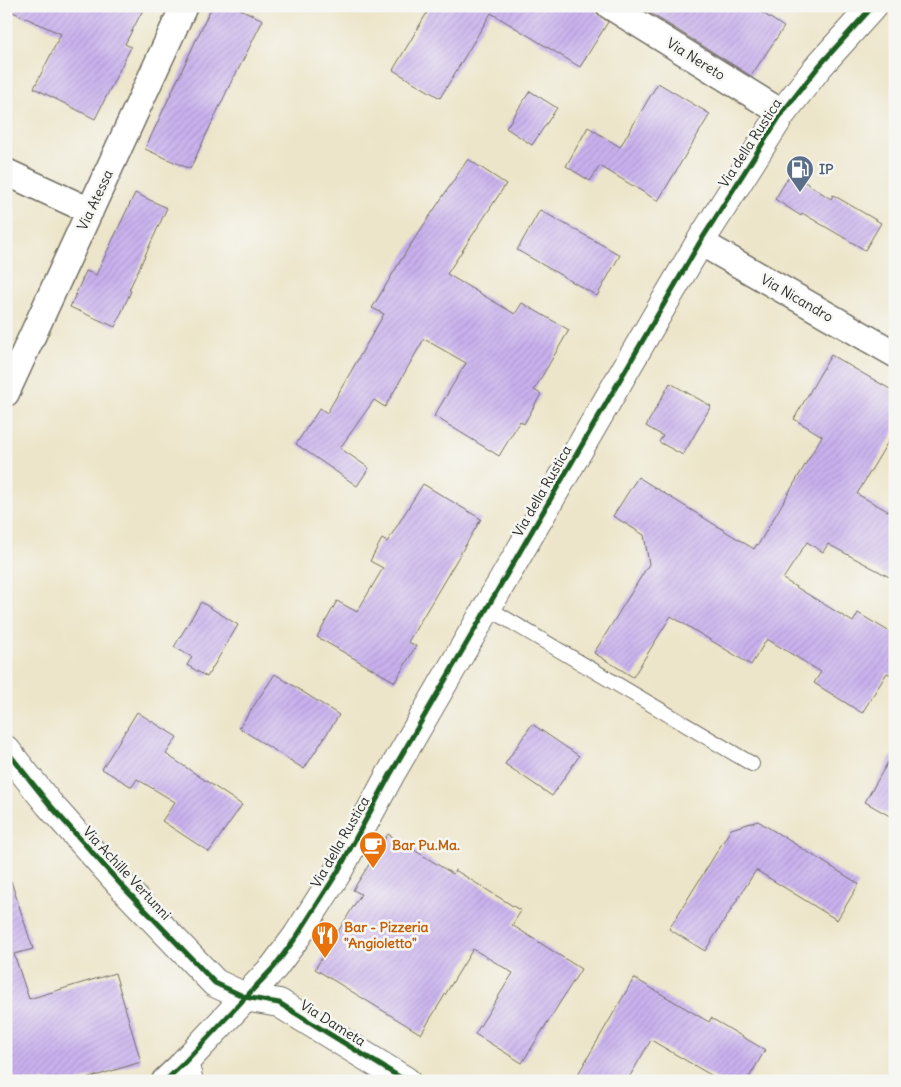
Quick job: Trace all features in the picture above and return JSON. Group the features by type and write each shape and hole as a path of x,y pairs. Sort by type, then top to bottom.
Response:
{"street":[{"name":"Via Atessa","path":"6,393 184,6"},
{"name":"Via Nereto","path":"610,6 782,113"},
{"name":"Via della Rustica","path":"179,1075 245,997 283,957 310,917 390,775 700,242 782,113 820,66 874,6"},
{"path":"6,172 90,211"},
{"name":"Via Nicandro","path":"700,242 895,354"},
{"name":"Via Achille Vertunni","path":"6,750 68,825 124,888 202,970 215,983 245,997"},
{"name":"Via Dameta","path":"245,997 279,1003 406,1081"}],"lane":[{"path":"488,608 752,764"}],"building":[{"path":"6,6 145,6 125,44 131,47 95,119 34,88 61,34 6,9"},
{"path":"212,6 234,6 263,20 190,169 145,149"},
{"path":"431,6 595,6 597,13 608,22 580,67 491,13 440,98 393,70"},
{"path":"639,6 752,6 784,27 751,76"},
{"path":"658,83 710,114 658,201 600,166 590,181 566,166 588,127 620,147"},
{"path":"530,91 557,108 532,145 506,128"},
{"path":"468,159 506,184 447,274 515,314 522,303 569,330 534,390 541,394 524,424 520,421 499,456 434,416 466,363 424,339 385,407 374,400 340,448 369,468 357,486 296,444 320,408 327,413 384,314 372,308 407,250"},
{"path":"791,173 831,199 833,195 881,223 865,250 802,213 801,216 775,199"},
{"path":"135,193 167,208 129,290 131,291 115,327 70,307 86,271 96,275"},
{"path":"540,210 620,255 597,296 517,250"},
{"path":"831,355 895,392 895,430 857,494 895,515 895,580 828,544 823,552 807,542 783,579 853,622 858,613 895,635 895,677 887,673 862,713 814,683 821,672 767,639 751,665 671,616 633,677 594,653 649,564 644,535 613,516 638,477 754,549 822,436 794,419"},
{"path":"670,383 711,406 683,455 659,442 663,436 646,426"},
{"path":"423,484 481,519 408,642 416,646 395,682 317,637 337,601 357,612 383,568 370,561 382,539 387,542"},
{"path":"201,602 238,625 207,677 187,665 192,657 174,647"},
{"path":"275,674 339,715 304,769 239,728"},
{"path":"137,712 177,737 166,754 242,805 209,852 162,821 175,802 137,779 132,787 102,769"},
{"path":"532,724 579,756 552,796 505,764"},
{"path":"895,750 895,819 865,802"},
{"path":"758,821 859,884 837,920 756,870 705,951 669,929 731,829"},
{"path":"388,834 453,874 455,870 521,911 512,925 581,969 522,1063 475,1034 513,973 473,949 421,1034 315,969 361,894 353,890"},
{"path":"11,881 33,949 14,954 29,999 115,973 141,1062 79,1081 6,1081 6,882"},
{"path":"634,978 709,1022 711,1018 765,1050 747,1081 721,1081 651,1040 627,1081 574,1081"}],"cycle path":[{"path":"165,1081 274,967 297,936 337,873 390,775 700,242 782,113 819,66 873,6"},
{"path":"6,750 49,804 124,888 215,983 245,997 279,1003 406,1081"}],"place":[{"name":"IP","path":"800,193"},
{"name":"Bar Pu.Ma.","path":"373,869"},
{"name":"Bar - Pizzeria \"Angioletto\"","path":"325,959"}]}
